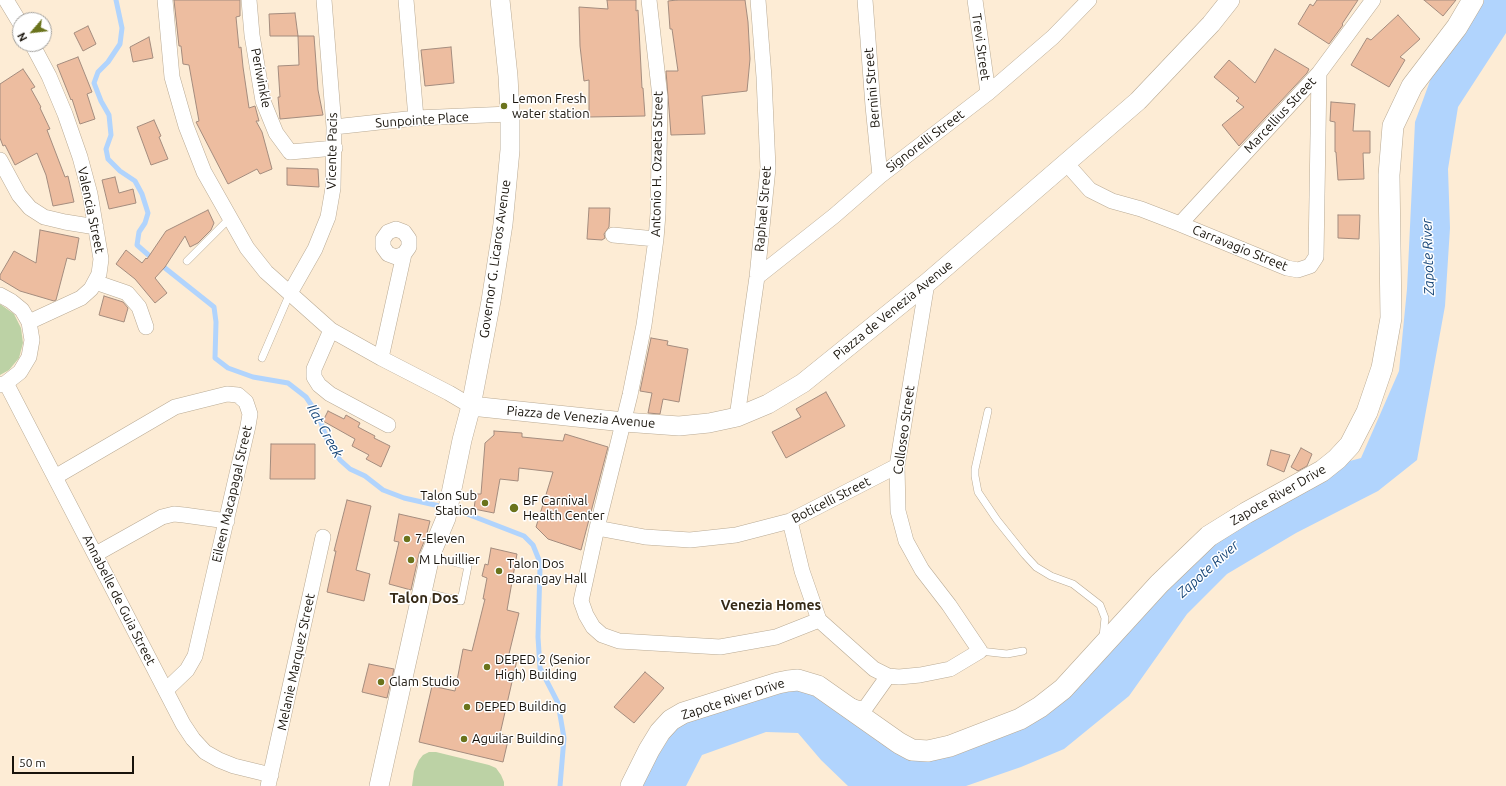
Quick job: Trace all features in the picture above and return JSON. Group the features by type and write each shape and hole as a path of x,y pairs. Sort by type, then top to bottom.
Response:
{"main road":[{"name":"Zapote River Drive","path":"631,786 649,750 660,732 671,720 683,713 788,681 798,680 809,682 818,686 905,747 912,750 928,751 972,738 1020,719 1040,707 1063,689 1100,651 1159,584 1209,536 1246,512 1322,471 1338,459 1350,445 1367,412 1382,368 1391,318 1389,176 1393,126 1412,86 1457,27 1473,0"}],"street":[{"path":"6,0 13,12"},
{"path":"165,0 172,77 186,126 204,172 252,254 266,272 331,330 381,358 450,393 471,406"},
{"name":"Periwinkle","path":"249,0 252,35 262,101 276,133 290,152 335,148"},
{"name":"Vicente Pacis","path":"290,294 315,249 328,217 333,188 335,148 334,127 324,0"},
{"path":"406,0 416,118"},
{"name":"Governor G. Licaros Avenue","path":"379,786 430,556 448,508 462,440 471,406 491,301 503,224 510,150 510,114 508,76 500,0"},
{"name":"Antonio H. Ozaeta Street","path":"649,0 660,97 658,214 656,239 644,325 624,422 597,528 581,601 586,615 593,627 602,635 619,641 720,647 776,637 819,620"},
{"name":"Raphael Street","path":"737,417 758,277 768,168 764,77 758,0"},
{"name":"Bernini Street","path":"865,0 880,176"},
{"name":"Trevi Street","path":"975,0 988,93"},
{"name":"Signorelli Street","path":"758,277 834,216 880,176 988,93 1053,37 1089,0"},
{"name":"Piazza de Venezia Avenue","path":"471,406 624,422 679,426 709,423 737,417 768,404 803,383 927,284 1138,101 1211,24 1230,0"},
{"name":"Marcellius Street","path":"1180,224 1319,73 1373,0"},
{"name":"Valencia Street","path":"29,322 81,298 91,289 95,282 101,260 88,186 65,114 49,76 36,52"},
{"name":"Carravagio Street","path":"1066,163 1090,190 1112,201 1141,209 1287,268 1298,270 1310,266 1316,257 1319,73"},
{"name":"Sunpointe Place","path":"334,127 416,118 510,114"},
{"path":"0,160 19,195 30,208 44,216 65,222 96,227"},
{"path":"613,235 656,239"},
{"path":"381,358 404,254"},
{"path":"95,282 127,293 139,306 146,327"},
{"name":"Colloseo Street","path":"927,284 897,466 898,511 906,541 922,570 949,605 980,651"},
{"path":"0,295 11,301 22,310 29,322 32,340 29,357 20,372 3,384"},
{"path":"331,330 314,369 314,377 319,385 330,394 388,425"},
{"name":"Annabelle de Guia Street","path":"3,384 96,554 192,739 205,752 219,760 270,780"},
{"name":"Eileen Macapagal Street","path":"55,477 175,407 227,394 238,395 246,402 250,414 227,521 195,656 187,670 166,690"},
{"name":"Boticelli Street","path":"597,528 645,537 690,540 736,535 790,521 897,466"},
{"path":"96,554 162,517 174,514 227,521"},
{"path":"790,521 802,571 819,620 874,669 888,676 899,677 920,675 950,669 980,651"},
{"name":"Melanie Marquez Street","path":"270,780 324,537"},
{"name":"Zapote River Drive","path":"844,703 860,709 866,707 888,676"}],"lane":[{"path":"187,261 230,218"},
{"path":"262,358 290,294"},
{"path":"988,411 975,469 978,492 996,520 1036,567 1051,576 1073,584 1100,605 1105,618 1100,651"},
{"path":"422,592 461,601 468,566 430,556"},
{"path":"980,651 1007,654 1023,650"}],"green space":[{"path":"0,304 14,314 21,328 23,343 19,358 9,370 0,375"},
{"path":"429,752 436,752 496,768 501,775 504,786 412,786 414,771 419,760 423,755"}],"water":[{"name":"Zapote River","path":"1482,0 1506,0 1506,33 1458,107 1448,169 1450,228 1445,306 1417,460 1378,491 1296,533 1227,574 1187,614 1129,696 1064,749 1021,767 966,786 848,786 821,760 798,733 766,732 702,755 686,786 639,786 679,722 810,684 909,757 1021,728 1234,520 1335,465 1361,458 1399,371 1407,289 1415,122 1431,78"}],"building":[{"path":"174,0 240,0 240,16 236,17 239,48 241,47 249,108 255,106 259,121 256,121 262,132 272,169 260,174 257,169 228,184 196,122 199,121 189,65 183,64 181,46 179,46"},
{"path":"607,0 636,0 636,11 638,10 645,116 589,117 589,80 584,81 580,46 579,7 608,9"},
{"path":"745,0 750,59 747,91 702,96 705,134 671,135 666,71 678,71 672,29 670,29 668,1"},
{"path":"1317,0 1358,0 1342,24 1343,25 1329,44 1298,24 1310,4 1313,6"},
{"path":"1424,0 1456,0 1443,16"},
{"path":"295,13 298,36 270,36 269,14"},
{"path":"1398,15 1420,39 1400,57 1405,60 1389,87 1351,65 1367,38 1371,40"},
{"path":"88,26 96,44 83,51 74,33"},
{"path":"298,36 314,36 318,90 323,115 280,119 278,66 299,65"},
{"path":"149,37 153,58 133,62 130,47"},
{"path":"451,47 454,83 425,86 421,50"},
{"path":"1275,49 1309,69 1307,73 1239,146 1222,125 1244,107 1236,101 1239,98 1214,77 1229,60 1255,83"},
{"path":"78,57 92,92 87,94 95,119 80,124 72,99 71,100 57,65"},
{"path":"23,69 35,87 31,89 41,107 40,108 50,129 47,130 65,177 68,176 74,202 53,206 46,175 37,153 15,165 5,145 3,146 0,138 0,84"},
{"path":"1331,102 1355,104 1353,131 1370,131 1370,153 1363,153 1364,179 1338,180 1335,152 1335,122 1330,121"},
{"path":"154,120 168,159 151,165 137,127"},
{"path":"287,168 318,169 319,187 287,185"},
{"path":"115,177 119,193 133,189 136,203 109,209 102,180"},
{"path":"589,208 610,208 609,227 604,234 605,238 602,240 587,239"},
{"path":"208,210 214,223 211,230 198,243 190,247 185,236 165,267 155,278 167,293 155,303 135,279 116,264 126,250 142,263 146,258 147,259 166,231"},
{"path":"1338,215 1360,215 1359,239 1338,238"},
{"path":"40,230 79,238 75,260 67,258 56,300 54,301 20,291 0,279 0,275 14,251 36,263"},
{"path":"104,296 123,302 128,308 124,322 99,315"},
{"path":"651,338 668,341 667,345 688,349 679,402 663,399 660,414 648,413 652,393 640,391"},
{"path":"826,392 845,426 786,458 772,432 801,417 796,409"},
{"path":"328,411 344,419 346,415 360,423 358,427 375,436 374,438 390,446 381,467 366,459 369,455 352,446 355,439 323,421"},
{"path":"494,431 522,433 522,437 563,441 565,434 608,447 581,550 548,539 536,527 553,472 519,468 518,481 500,479 494,513 474,509 476,494 481,494 485,443 494,435"},
{"path":"271,444 315,444 315,479 270,479"},
{"path":"1301,448 1312,454 1307,466 1298,471 1291,467"},
{"path":"1271,450 1290,455 1284,472 1267,465"},
{"path":"347,500 371,506 356,570 370,574 364,601 327,592 336,551 334,551"},
{"path":"399,514 430,521 426,537 419,554 411,590 389,584 399,542 394,541"},
{"path":"491,548 517,554 507,610 519,613 508,658 517,660 500,734 509,736 503,762 419,742 432,686 455,691 463,649 472,651 485,599 483,599 487,578 482,576 485,564 488,565"},
{"name":"Glam Studio","path":"369,664 394,669 387,698 362,692"},
{"path":"645,672 664,688 634,723 614,707"}],"waterway":[{"name":"Ilat Creek","path":"116,0 122,28 120,44 108,62 98,72 94,83 101,101 109,115 111,135 106,149 108,159 120,171 135,181 142,194 148,213 145,223 139,232 137,245 153,259"},
{"name":"Ilat Creek","path":"160,264 214,307 216,322 215,358 228,368 253,377 288,383 306,397 318,415 327,439 340,460 350,469 365,476 383,490 404,498 444,507"},
{"name":"Ilat Creek","path":"452,509 524,536 533,545 539,560 538,637 540,668 558,703 564,738 560,786"}],"place":[{"name":"Lemon Fresh water station","path":"504,106"},
{"name":"Talon Sub Station","path":"485,503"},
{"name":"BF Carnival Health Center","path":"514,508"},
{"name":"7-Eleven","path":"407,539"},
{"name":"M Lhuillier","path":"411,560"},
{"name":"Talon Dos Barangay Hall","path":"499,571"},
{"name":"DEPED 2 (Senior High) Building","path":"487,667"},
{"name":"Glam Studio","path":"381,682"},
{"name":"DEPED Building","path":"467,707"},
{"name":"Aguilar Building","path":"464,739"}],"district":[{"name":"Talon Dos","path":"424,598"},
{"name":"Venezia Homes","path":"771,605"}]}
